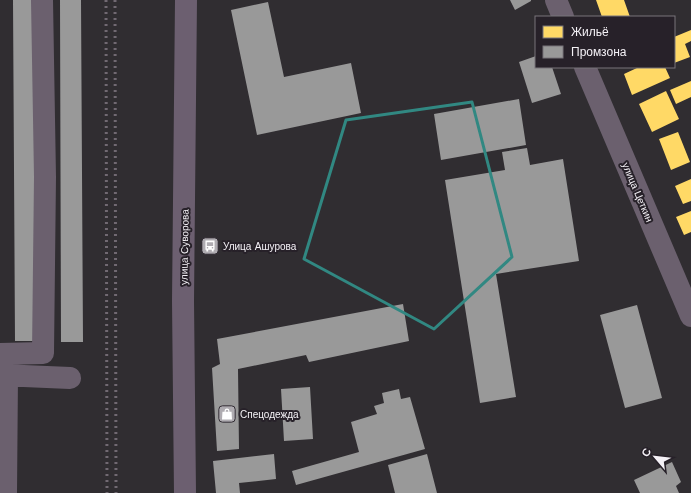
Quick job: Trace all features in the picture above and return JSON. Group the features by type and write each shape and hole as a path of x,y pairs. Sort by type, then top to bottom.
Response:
{"main road":[{"name":"улица Суворова","path":"185,493 183,301 186,0"}],"street":[{"path":"0,354 43,353 46,177 42,0"},
{"path":"556,0 563,16"},
{"name":"улица Цеткин","path":"585,68 691,316"},
{"path":"6,493 3,375 70,378"}],"highlighted area":[{"path":"472,102 512,257 434,329 304,259 346,120"}],"building: Жильё":[{"path":"596,0 624,0 630,16 602,16"},
{"path":"691,30 691,41 685,44 690,57 675,63 675,37"},
{"path":"637,68 665,68 670,78 632,95 624,74"},
{"path":"691,81 691,97 676,104 670,90"},
{"path":"666,91 679,119 652,132 639,104"},
{"path":"678,132 690,162 671,170 659,139"},
{"path":"691,179 691,201 683,204 675,186"},
{"path":"691,211 691,232 684,235 676,217"}],"building: Промзона":[{"path":"13,0 36,0 38,341 15,341"},
{"path":"60,0 81,0 83,342 61,342"},
{"path":"510,0 531,0 531,1 515,10"},
{"path":"268,2 284,77 351,63 361,113 257,135 231,10"},
{"path":"535,56 535,68 552,68 561,94 532,103 519,62"},
{"path":"519,99 526,145 441,160 434,114"},
{"path":"527,148 530,165 563,159 579,261 496,274 516,397 480,403 445,180 505,170 502,152"},
{"path":"403,304 409,341 309,362 306,355 238,369 239,449 217,451 212,368 220,364 217,339"},
{"path":"637,305 662,398 625,408 600,315"},
{"path":"310,387 313,439 284,441 281,389"},
{"path":"399,389 401,399 410,397 425,449 296,485 292,471 359,452 351,422 377,414 374,406 384,403 382,393"},
{"path":"274,454 276,479 239,483 240,493 216,493 213,461"},
{"path":"427,454 437,493 395,493 388,465"},
{"path":"672,462 681,482 676,486 679,493 640,493 634,480"}],"railway":[{"path":"106,0 107,493"},
{"path":"115,0 116,493"}],"place":[{"name":"Улица Ашурова","path":"210,246"},
{"name":"Спецодежда","path":"227,414"}]}
